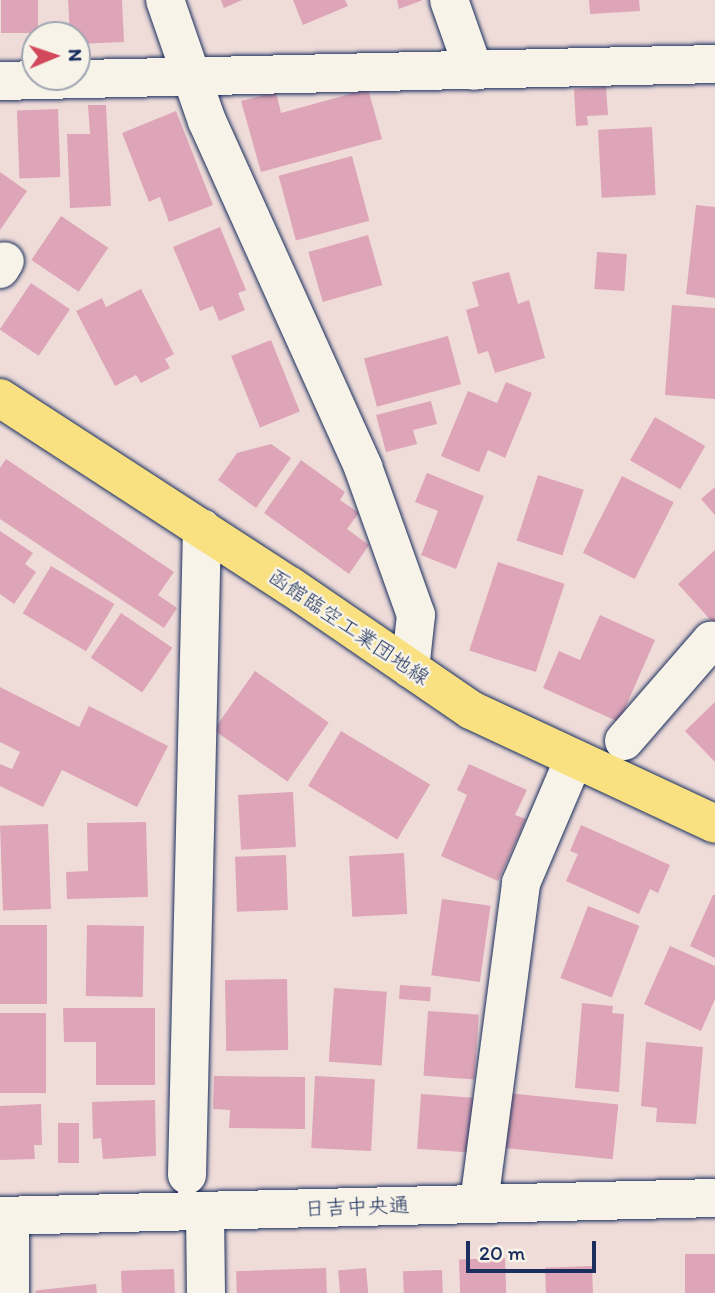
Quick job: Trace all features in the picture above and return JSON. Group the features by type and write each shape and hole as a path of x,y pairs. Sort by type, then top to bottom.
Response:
{"main road":[{"name":"函館臨空工業団地線","path":"0,398 202,528 471,710 573,761 715,824"}],"street":[{"path":"164,0 190,75 363,467 416,615 410,669"},
{"path":"449,0 474,71"},
{"path":"0,81 715,64"},
{"path":"187,1175 202,528"},
{"path":"624,740 711,641 715,644"},
{"path":"479,1203 521,883 573,761"},
{"name":"日吉中央通","path":"5,1216 715,1198"},
{"path":"205,1212 206,1293"},
{"path":"5,1216 10,1293"}],"building":[{"path":"1,0 38,0 38,21 21,21 21,33 1,33"},
{"path":"68,0 122,0 124,42 91,43 91,21 69,21"},
{"path":"221,0 242,0 224,8"},
{"path":"293,0 345,0 348,6 303,25"},
{"path":"397,0 423,0 399,9"},
{"path":"589,0 639,0 640,11 590,14"},
{"path":"606,87 608,115 587,116 588,125 576,126 574,89"},
{"path":"368,89 382,139 261,172 241,101 276,92 281,113"},
{"path":"88,105 106,105 111,206 70,208 67,134 90,134"},
{"path":"58,109 60,177 19,178 17,110"},
{"path":"176,111 213,205 169,222 160,197 149,202 122,133"},
{"path":"652,127 656,195 602,198 598,130"},
{"path":"352,156 369,221 296,240 279,176"},
{"path":"0,172 27,191 0,230"},
{"path":"696,205 715,207 715,298 686,294"},
{"path":"61,216 108,248 79,292 31,260"},
{"path":"220,227 246,290 238,293 245,310 219,321 213,306 200,311 173,247"},
{"path":"368,235 382,285 323,302 308,252"},
{"path":"597,252 627,254 624,291 594,289"},
{"path":"509,272 518,304 529,300 545,358 495,373 488,351 478,354 466,310 479,306 472,282"},
{"path":"31,283 70,309 39,356 0,330"},
{"path":"141,289 174,354 165,359 170,368 141,383 136,375 115,386 76,311 102,298 106,307"},
{"path":"672,305 715,308 715,399 665,395"},
{"path":"448,336 461,384 377,407 364,359"},
{"path":"271,340 300,411 260,428 231,356"},
{"path":"506,382 532,393 505,458 488,450 479,472 441,456 468,391 497,403"},
{"path":"431,401 437,424 413,430 417,444 386,452 376,415"},
{"path":"655,417 705,446 680,489 630,460"},
{"path":"271,444 291,458 256,508 218,480 237,453"},
{"path":"6,459 174,572 158,595 177,608 164,628 0,519 0,468"},
{"path":"301,460 345,492 340,500 359,513 347,529 369,545 349,574 264,513"},
{"path":"427,473 484,496 456,569 421,555 438,511 415,502"},
{"path":"538,475 584,490 562,555 517,541"},
{"path":"622,476 674,502 635,579 583,553"},
{"path":"715,487 715,515 701,499"},
{"path":"0,531 33,553 25,564 36,572 14,604 0,594"},
{"path":"715,550 715,625 678,584"},
{"path":"498,562 565,584 536,672 469,650"},
{"path":"51,566 114,604 86,651 23,613"},
{"path":"121,613 172,648 142,692 91,658"},
{"path":"600,615 655,640 619,722 543,688 559,651 580,660"},
{"path":"255,671 329,723 287,782 214,730"},
{"path":"0,687 79,727 89,706 168,746 137,807 62,770 43,807 0,786 0,764 12,769 20,752 0,742"},
{"path":"715,702 715,762 685,731"},
{"path":"341,731 430,785 397,839 308,786"},
{"path":"469,764 527,790 515,815 526,819 498,881 441,856 467,795 457,790"},
{"path":"293,792 296,847 241,850 238,795"},
{"path":"146,822 148,897 67,899 66,872 88,871 87,823"},
{"path":"48,824 51,909 3,911 0,826"},
{"path":"581,825 670,865 658,893 650,889 639,914 566,881 578,854 570,851"},
{"path":"404,853 407,914 352,917 349,856"},
{"path":"286,855 288,910 237,912 235,857"},
{"path":"715,895 715,958 690,946"},
{"path":"442,899 491,906 480,982 431,975"},
{"path":"588,906 639,926 612,998 560,978"},
{"path":"0,925 47,925 47,1004 0,1004"},
{"path":"87,925 144,926 143,997 86,996"},
{"path":"670,946 715,966 715,999 701,1031 644,1004"},
{"path":"287,979 288,1050 226,1051 225,980"},
{"path":"400,985 431,987 430,1001 399,999"},
{"path":"334,988 387,992 382,1066 329,1062"},
{"path":"582,1003 613,1006 612,1013 624,1014 619,1092 575,1088"},
{"path":"63,1008 155,1008 155,1085 96,1085 96,1042 64,1042"},
{"path":"428,1011 479,1015 474,1079 423,1076"},
{"path":"0,1013 46,1013 46,1093 0,1093"},
{"path":"646,1042 703,1047 696,1124 656,1122 657,1108 641,1106"},
{"path":"214,1076 305,1077 305,1129 229,1128 230,1110 213,1109"},
{"path":"315,1076 375,1079 371,1151 311,1148"},
{"path":"508,1093 618,1105 613,1159 502,1148"},
{"path":"421,1094 473,1098 469,1152 417,1149"},
{"path":"155,1100 156,1156 103,1159 101,1138 93,1139 92,1102"},
{"path":"41,1104 42,1145 34,1145 35,1159 0,1160 0,1106"},
{"path":"58,1123 79,1123 79,1163 58,1163"},
{"path":"685,1254 715,1254 715,1293 685,1293"},
{"path":"505,1258 506,1293 460,1293 459,1260"},
{"path":"592,1266 593,1293 546,1293 545,1268"},
{"path":"326,1268 327,1293 237,1293 236,1271"},
{"path":"366,1268 368,1293 340,1293 338,1270"},
{"path":"174,1269 175,1293 122,1293 121,1271"},
{"path":"442,1270 443,1293 404,1293 403,1271"},
{"path":"96,1284 97,1293 36,1293 35,1290"}]}
